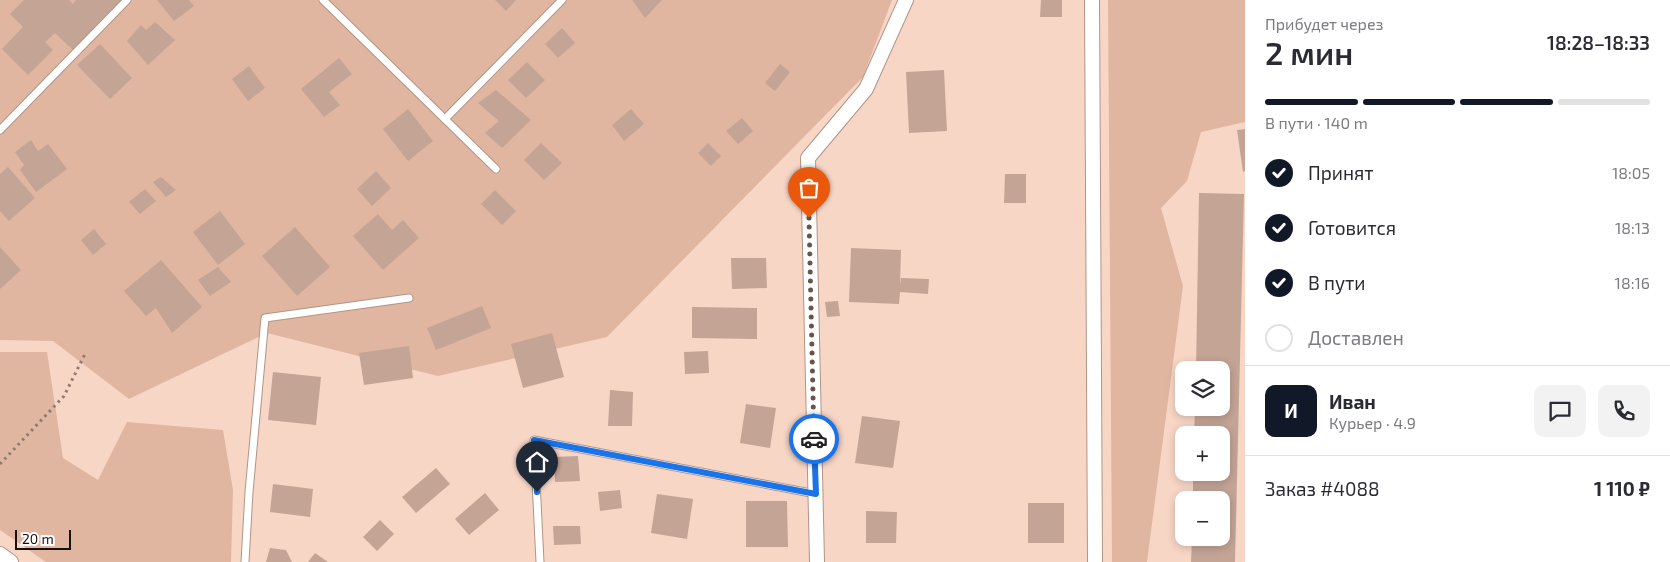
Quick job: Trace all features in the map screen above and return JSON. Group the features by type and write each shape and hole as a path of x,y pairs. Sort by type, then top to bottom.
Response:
{"street":[{"path":"817,562 808,158 866,89 906,0"},
{"path":"1092,0 1096,562"},
{"path":"0,554 10,562"}],"lane":[{"path":"0,130 127,0"},
{"path":"323,0 496,169"},
{"path":"444,119 562,0"},
{"path":"245,562 249,492 265,318 409,298"},
{"path":"540,562 534,440 816,494"}],"path":[{"path":"0,464 64,396 85,354"}],"shaded area":[{"path":"0,0 892,0 863,77 607,337 438,376 267,333 129,399 53,341 0,340"},
{"path":"1108,0 1245,0 1245,122 1201,132 1187,181 1161,208 1183,286 1147,562 1112,562"},
{"path":"0,352 47,352 63,458 98,480 127,422 223,430 233,490 231,562 46,562 0,530"}],"building":[{"path":"24,0 69,0 73,4 76,0 123,0 73,50 55,33 45,42 53,50 28,75 2,49 23,27 10,14"},
{"path":"157,0 189,0 194,6 174,21"},
{"path":"495,0 516,0 506,11"},
{"path":"632,0 662,0 645,18"},
{"path":"1041,0 1062,0 1062,17 1040,17"},
{"path":"155,22 175,40 148,65 127,41 141,25 146,30"},
{"path":"562,28 575,43 558,58 545,44"},
{"path":"100,44 132,78 110,99 77,65"},
{"path":"339,58 352,74 329,92 340,105 324,117 301,89"},
{"path":"527,62 545,80 526,98 508,80"},
{"path":"780,64 790,72 775,91 765,83"},
{"path":"249,66 265,88 248,101 232,79"},
{"path":"944,70 947,131 909,133 906,72"},
{"path":"496,90 531,120 502,148 485,133 499,121 478,103"},
{"path":"408,109 433,141 408,161 383,129"},
{"path":"631,109 644,124 624,141 612,125"},
{"path":"742,118 753,131 738,144 726,131"},
{"path":"1245,129 1245,171 1243,172 1237,130"},
{"path":"31,140 38,151 48,144 67,169 36,192 20,170 24,165 15,152"},
{"path":"541,143 562,163 544,180 524,160"},
{"path":"708,143 721,156 711,166 698,153"},
{"path":"8,167 35,198 9,221 0,211 0,174"},
{"path":"376,171 391,188 372,206 357,189"},
{"path":"1005,174 1026,174 1026,203 1004,203"},
{"path":"161,177 176,190 166,197 153,182"},
{"path":"145,189 156,201 140,214 129,202"},
{"path":"495,190 516,211 502,225 481,204"},
{"path":"1199,193 1244,194 1235,562 1191,562 1192,546 1230,546 1230,491 1193,491 1193,481 1230,481 1230,426 1194,426 1195,416 1230,416 1230,361 1196,361"},
{"path":"220,211 245,244 218,265 193,232"},
{"path":"378,214 392,230 403,220 419,238 383,270 353,236"},
{"path":"295,227 330,267 297,296 262,256"},
{"path":"94,229 106,244 93,255 81,240"},
{"path":"0,247 21,270 0,289"},
{"path":"851,248 901,250 900,285 901,278 929,279 928,294 900,292 899,304 849,302"},
{"path":"731,258 766,258 767,288 732,289"},
{"path":"161,260 202,307 172,333 156,308 146,316 124,291"},
{"path":"218,267 231,282 210,296 198,280"},
{"path":"838,301 840,316 827,317 825,302"},
{"path":"482,306 491,328 436,350 427,328"},
{"path":"692,307 757,308 757,339 692,338"},
{"path":"552,333 564,377 523,388 511,344"},
{"path":"409,346 413,378 364,385 359,353"},
{"path":"708,351 709,373 685,374 684,352"},
{"path":"273,372 321,377 316,425 268,420"},
{"path":"610,390 633,392 632,426 608,426"},
{"path":"746,404 776,408 770,448 740,443"},
{"path":"862,416 900,421 893,468 855,463"},
{"path":"578,456 580,481 555,482 554,457"},
{"path":"436,468 450,484 416,513 402,497"},
{"path":"273,484 313,489 310,517 270,512"},
{"path":"620,490 622,508 600,511 598,492"},
{"path":"485,493 499,510 469,535 455,519"},
{"path":"657,494 693,499 687,539 651,533"},
{"path":"746,501 787,501 788,547 746,547"},
{"path":"1028,503 1064,503 1064,543 1028,543"},
{"path":"866,511 897,512 896,543 866,543"},
{"path":"380,520 394,534 377,551 363,537"},
{"path":"553,526 580,526 581,544 554,545"},
{"path":"270,548 286,550 292,562 266,562"},
{"path":"315,553 328,562 308,562"}],"way so far":[{"path":"809,218 814,439"}],"route":[{"path":"537,492 534,440 816,494 814,439"}]}
